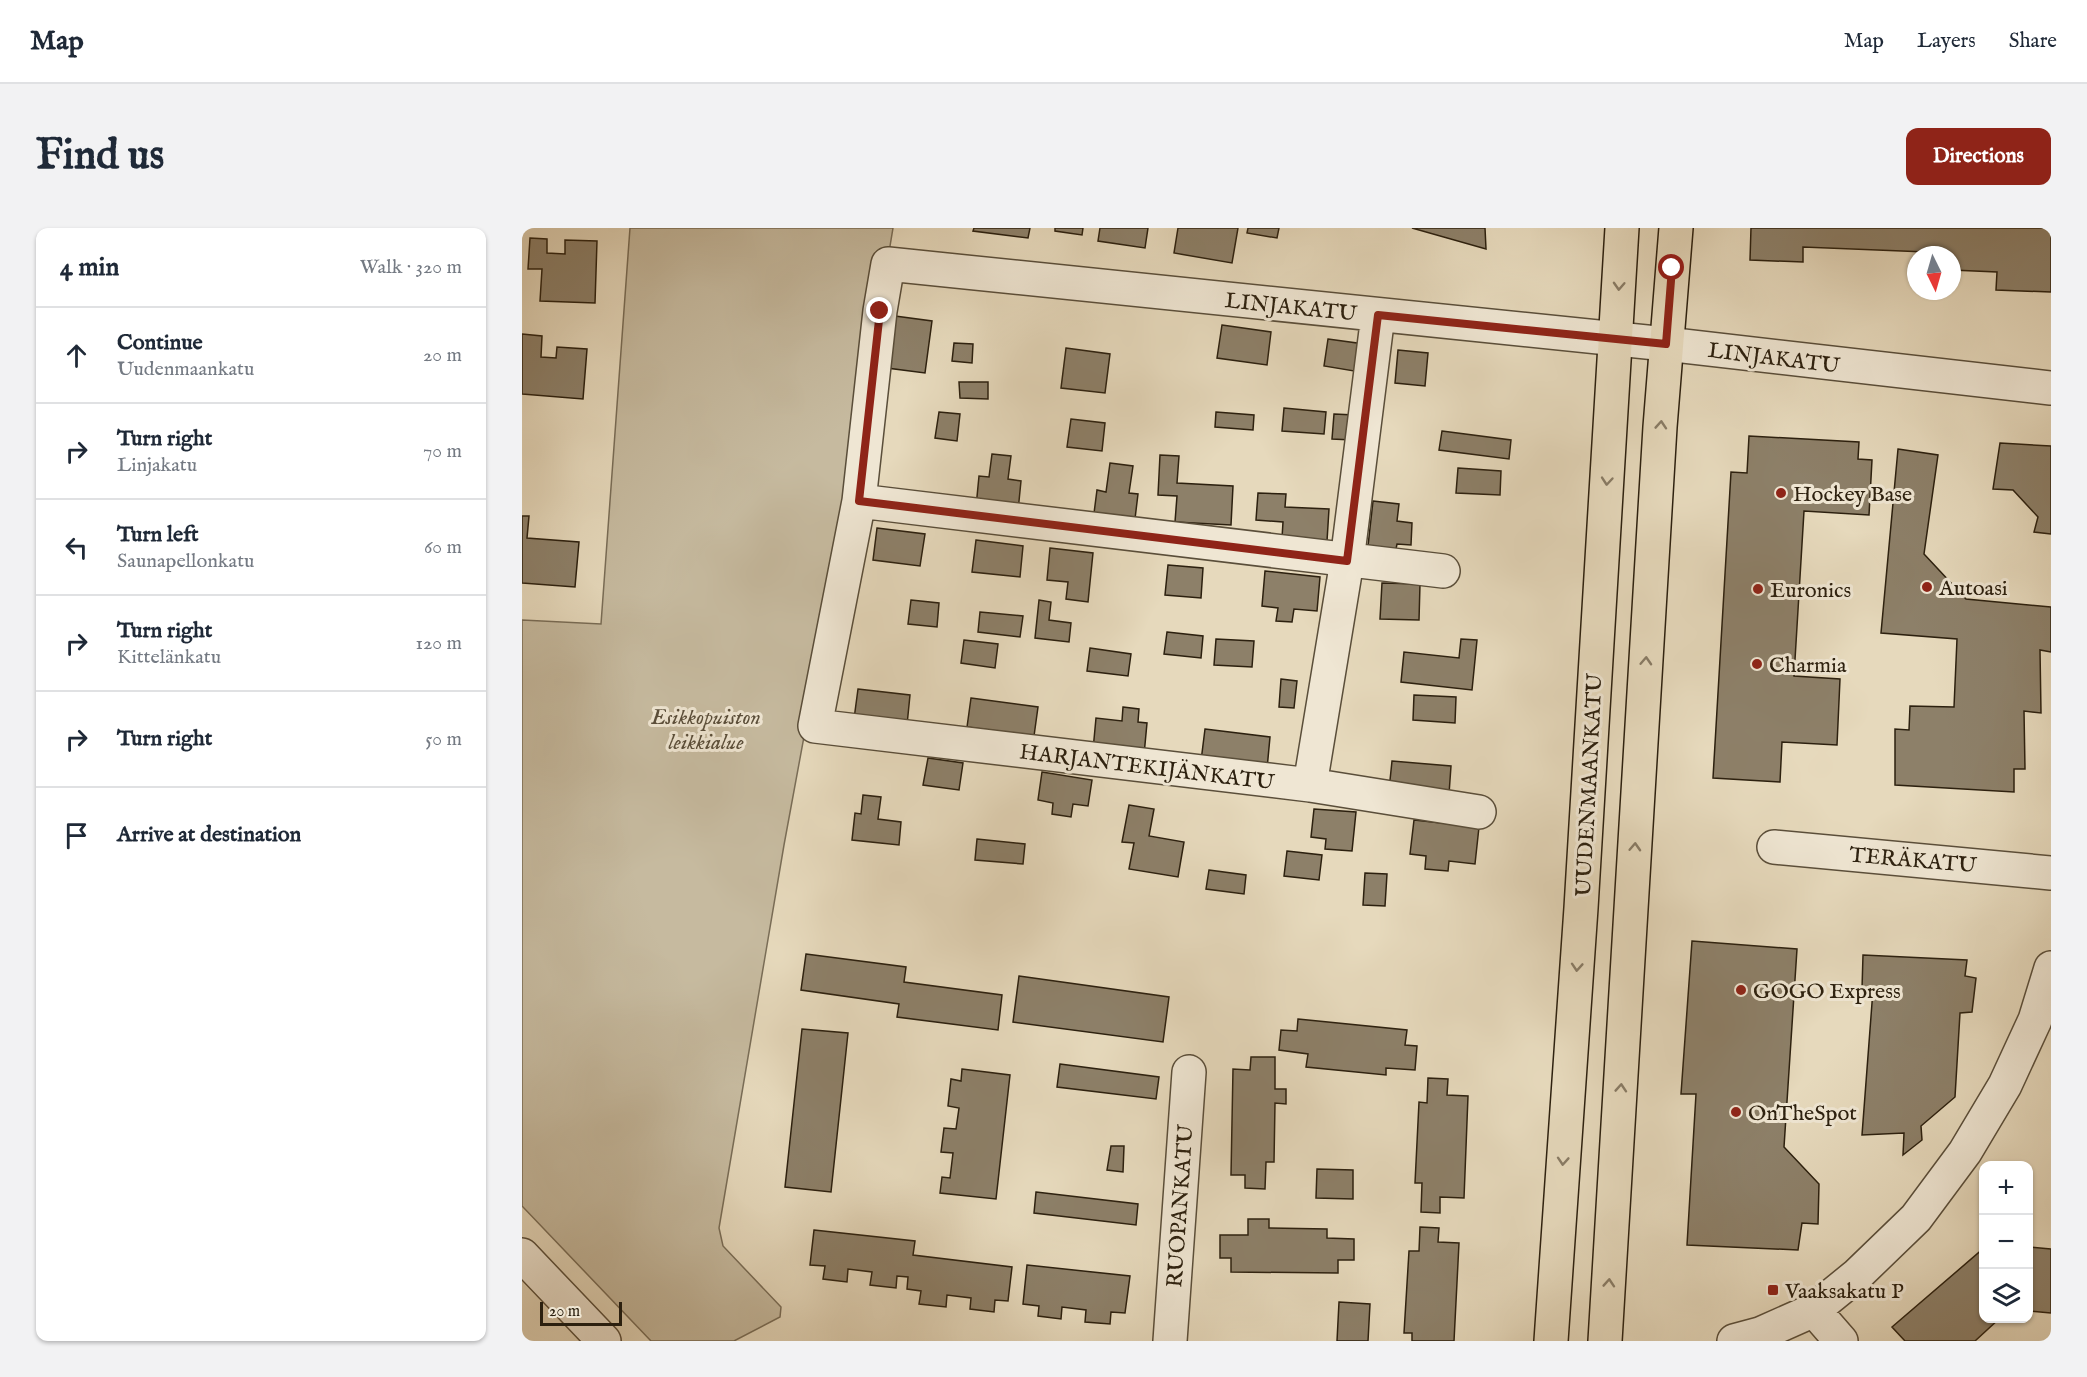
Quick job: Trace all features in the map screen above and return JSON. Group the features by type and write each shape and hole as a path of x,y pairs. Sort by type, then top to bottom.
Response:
{"main road":[{"name":"UUDENMAANKATU","path":"1551,1341 1582,897 1622,228"},
{"path":"1605,1341 1666,344 1676,228"}],"street":[{"name":"LINJAKATU","path":"859,501 880,311 888,264 1666,344 2051,388"},
{"path":"1310,785 1347,561 1378,315"},
{"path":"859,501 1443,571"},
{"name":"HARJANTEKIJÄNKATU","path":"859,501 815,726 1310,785 1479,812"},
{"name":"TERÄKATU","path":"1774,847 2051,873"},
{"path":"1734,1341 1760,1334 1814,1310 1857,1275 1916,1218 1965,1152 2005,1085 2035,1020 2051,968"},
{"name":"RUOPANKATU","path":"1170,1341 1189,1072"},
{"path":"522,1255 604,1341"},
{"path":"1814,1310 1841,1341"}],"green space":[{"name":"Esikkopuiston leikkialue","path":"630,228 893,228 851,482 784,845 719,1228 723,1246 781,1307 780,1317 734,1341 651,1341 522,1206 522,620 601,624"}],"building":[{"path":"974,228 1030,228 1028,238 973,231"},
{"path":"1055,228 1083,228 1082,235 1055,231"},
{"path":"1100,228 1148,228 1145,248 1098,241"},
{"path":"1178,228 1238,228 1232,263 1174,253"},
{"path":"1248,228 1279,228 1277,238 1247,233"},
{"path":"1412,228 1485,228 1486,249"},
{"path":"1751,228 2051,228 2051,292 1996,290 1997,272 1961,270 1961,246 1907,246 1907,251 1803,247 1803,262 1750,260"},
{"path":"530,238 547,239 547,253 565,254 565,240 597,241 595,303 540,301 542,269 528,269"},
{"path":"895,316 932,321 925,373 887,368"},
{"path":"1222,325 1271,332 1267,365 1217,358"},
{"path":"522,334 542,336 541,357 556,358 557,347 587,349 583,399 522,394"},
{"path":"1328,339 1364,344 1360,372 1324,366"},
{"path":"954,343 973,344 972,363 952,361"},
{"path":"1066,348 1110,354 1105,393 1061,388"},
{"path":"1398,350 1428,353 1425,386 1395,383"},
{"path":"959,382 988,382 988,399 960,398"},
{"path":"1284,408 1326,412 1324,434 1282,431"},
{"path":"939,412 960,414 957,441 935,438"},
{"path":"1216,412 1254,415 1253,430 1215,427"},
{"path":"1334,414 1354,415 1352,440 1332,439"},
{"path":"1071,419 1105,423 1102,451 1067,447"},
{"path":"1442,431 1511,440 1509,459 1439,450"},
{"path":"1749,436 1859,442 1858,459 1872,460 1869,515 1804,511 1794,676 1840,679 1837,745 1782,742 1780,782 1713,778 1731,472 1747,473"},
{"path":"2000,443 2051,446 2051,534 2034,532 2038,517 2013,490 1993,489"},
{"path":"1898,449 1938,455 1924,554 1966,599 2051,607 2051,652 2040,650 2041,713 2024,711 2025,769 2014,769 2014,792 1895,785 1895,729 1909,730 1910,706 1954,707 1957,639 1881,633"},
{"path":"992,454 1011,456 1008,479 1021,481 1018,511 976,507 979,476 989,477"},
{"path":"1160,455 1179,456 1177,483 1233,486 1231,525 1175,522 1177,496 1158,495"},
{"path":"1110,463 1133,466 1129,493 1138,494 1134,527 1093,521 1097,490 1106,492"},
{"path":"1458,468 1501,471 1500,495 1456,493"},
{"path":"1258,493 1286,494 1285,507 1329,509 1327,541 1282,538 1283,522 1256,520"},
{"path":"1373,501 1399,504 1397,521 1412,523 1411,545 1397,544 1394,559 1367,555"},
{"path":"522,516 529,516 527,538 579,542 575,587 522,583"},
{"path":"877,528 925,534 920,566 873,560"},
{"path":"976,540 1023,546 1020,577 972,572"},
{"path":"1050,548 1093,553 1088,602 1066,599 1068,582 1047,580"},
{"path":"1168,565 1203,568 1201,598 1165,595"},
{"path":"1265,571 1320,577 1317,611 1294,609 1292,622 1276,621 1278,608 1262,606"},
{"path":"1382,583 1420,584 1419,620 1380,619"},
{"path":"911,600 939,603 937,627 908,624"},
{"path":"1039,600 1051,602 1049,620 1071,623 1069,642 1035,638"},
{"path":"980,612 1023,616 1020,637 978,632"},
{"path":"1167,632 1203,636 1201,658 1164,654"},
{"path":"1216,639 1254,641 1252,667 1214,665"},
{"path":"1461,639 1477,640 1472,690 1401,682 1404,652 1459,658"},
{"path":"964,640 998,644 995,668 961,663"},
{"path":"1090,648 1131,654 1128,676 1087,671"},
{"path":"1281,679 1297,681 1294,708 1279,707"},
{"path":"858,689 910,695 907,725 854,719"},
{"path":"1414,695 1456,697 1455,723 1413,720"},
{"path":"971,698 1038,707 1034,736 967,727"},
{"path":"1123,707 1139,709 1138,722 1147,723 1144,755 1093,750 1096,718 1122,721"},
{"path":"1205,729 1270,737 1267,769 1201,761"},
{"path":"928,758 963,763 959,790 923,785"},
{"path":"1392,761 1451,766 1449,794 1389,790"},
{"path":"1042,772 1092,780 1088,806 1073,804 1071,817 1052,814 1053,803 1038,800"},
{"path":"863,795 881,797 878,819 901,822 899,845 852,840 855,813 861,814"},
{"path":"1129,805 1154,809 1149,836 1184,842 1178,877 1129,869 1134,843 1122,842"},
{"path":"1314,809 1356,812 1352,851 1325,849 1326,839 1311,837"},
{"path":"1414,820 1479,827 1475,864 1449,861 1448,871 1425,869 1426,856 1410,854"},
{"path":"977,839 1025,844 1023,864 975,860"},
{"path":"1287,851 1322,855 1319,880 1284,876"},
{"path":"1209,870 1246,875 1244,894 1206,889"},
{"path":"1365,873 1387,874 1385,906 1363,905"},
{"path":"1692,941 1797,949 1784,1147 1819,1184 1818,1224 1802,1223 1798,1250 1687,1245 1696,1094 1681,1094"},
{"path":"806,954 906,967 904,982 1002,995 998,1030 897,1017 899,1004 801,990"},
{"path":"1863,955 1967,960 1965,976 1976,978 1972,1012 1960,1013 1955,1097 1921,1126 1922,1140 1903,1155 1904,1133 1862,1135 1873,990 1862,989"},
{"path":"1019,976 1169,997 1163,1042 1013,1022"},
{"path":"1298,1019 1407,1030 1405,1045 1417,1046 1415,1070 1386,1068 1386,1075 1306,1067 1308,1054 1279,1050 1281,1030 1297,1031"},
{"path":"802,1029 848,1033 831,1192 785,1187"},
{"path":"1251,1057 1275,1057 1275,1089 1286,1089 1286,1104 1275,1103 1274,1162 1266,1162 1265,1189 1245,1188 1245,1175 1231,1175 1233,1069 1250,1070"},
{"path":"1060,1064 1159,1077 1156,1099 1057,1087"},
{"path":"962,1069 1010,1075 996,1199 940,1193 942,1177 950,1178 953,1153 941,1152 944,1128 956,1129 959,1108 948,1106 951,1079 961,1081"},
{"path":"1428,1078 1448,1079 1447,1095 1468,1096 1464,1198 1440,1197 1440,1213 1421,1212 1422,1183 1415,1183 1419,1102 1427,1103"},
{"path":"1111,1146 1124,1146 1123,1172 1107,1170"},
{"path":"1317,1169 1353,1170 1353,1199 1316,1198"},
{"path":"1036,1192 1138,1204 1136,1225 1034,1213"},
{"path":"1248,1219 1269,1219 1269,1228 1327,1229 1327,1238 1354,1239 1354,1260 1338,1260 1338,1273 1231,1272 1231,1258 1220,1258 1220,1235 1248,1235"},
{"path":"1420,1227 1439,1228 1438,1242 1459,1243 1454,1341 1412,1341 1412,1333 1404,1333 1409,1251 1419,1251"},
{"path":"814,1230 915,1241 913,1255 1012,1267 1008,1301 995,1300 994,1312 970,1309 971,1298 947,1295 946,1307 919,1304 921,1291 907,1289 908,1277 897,1276 896,1288 870,1285 872,1272 848,1269 847,1282 823,1279 825,1266 810,1265"},
{"path":"2033,1247 2051,1249 2051,1313 2033,1311"},
{"path":"1979,1252 1979,1323 1995,1323 1975,1341 1905,1341 1892,1327"},
{"path":"1027,1265 1130,1276 1125,1313 1111,1312 1110,1324 1085,1322 1086,1310 1062,1307 1061,1319 1038,1316 1039,1306 1023,1304"},
{"path":"1339,1302 1370,1304 1368,1341 1337,1341"}],"place":[{"name":"Hockey Base","path":"1781,493"},
{"name":"Autoasi","path":"1927,587"},
{"name":"Euronics","path":"1758,589"},
{"name":"Charmia","path":"1757,664"},
{"name":"GOGO Express","path":"1741,990"},
{"name":"OnTheSpot","path":"1736,1112"},
{"name":"Vaaksakatu P","path":"1773,1290"}],"route":[{"path":"880,311 859,501 1347,561 1378,315 1666,344 1672,268"}]}
